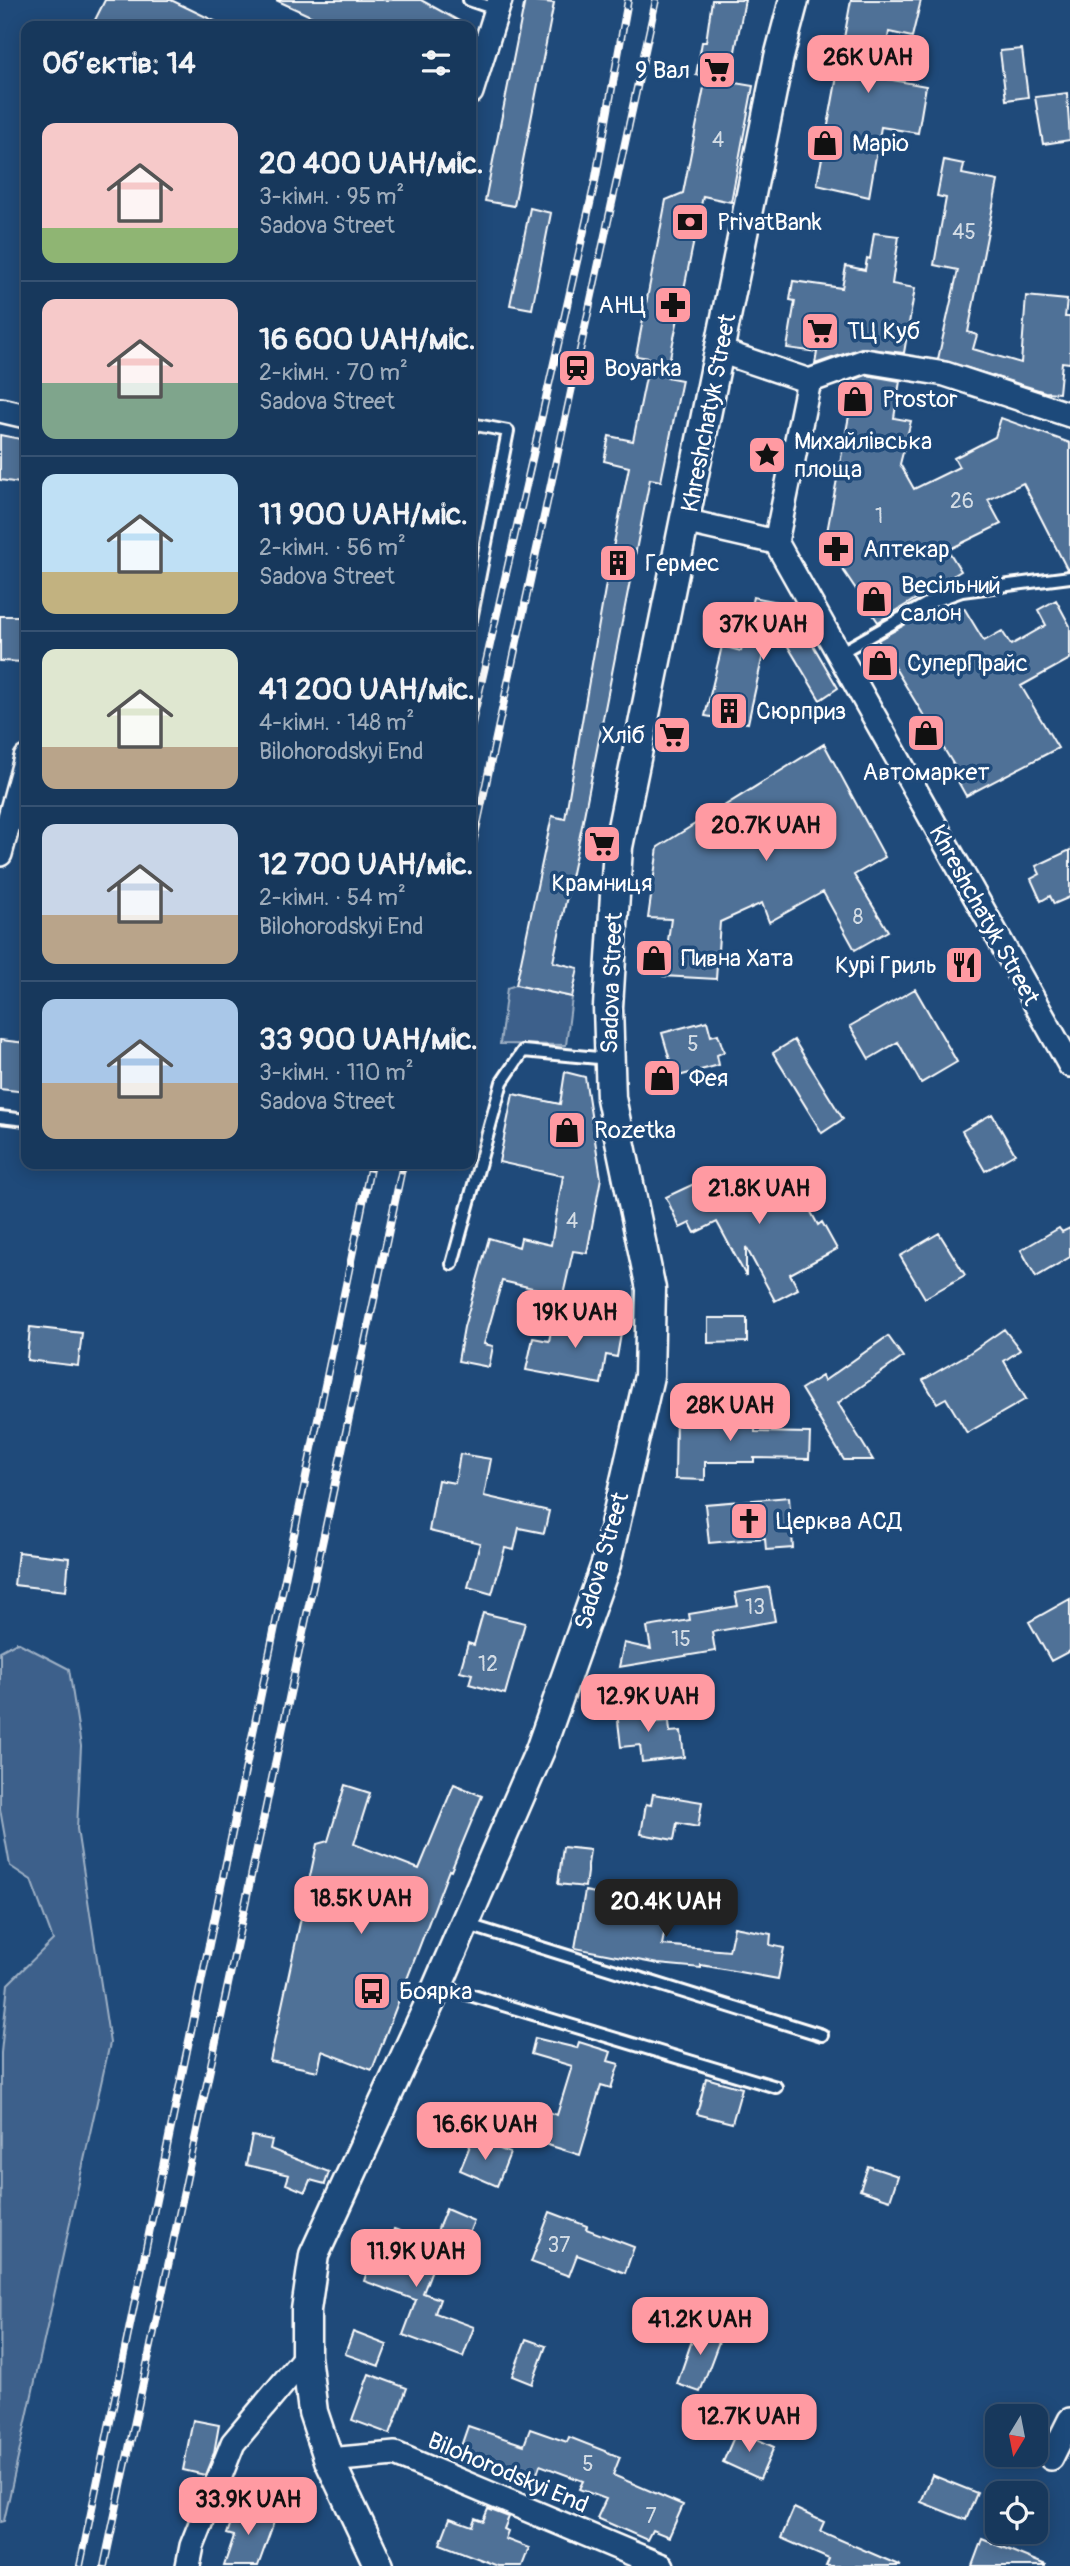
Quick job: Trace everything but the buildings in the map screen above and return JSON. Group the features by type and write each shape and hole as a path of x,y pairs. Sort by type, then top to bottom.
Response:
{"street":[{"name":"Khreshchatyk Street","path":"794,0 779,57 684,521 776,542 908,780 1063,1038 1070,1065"},
{"path":"476,76 499,5"},
{"path":"720,351 809,381 865,360 945,374 1070,415"},
{"path":"776,542 809,381"},
{"path":"0,410 21,414"},
{"name":"Sadova Street","path":"379,2566 329,2460 313,2412 306,2356 306,2309 314,2255 438,1985 540,1750 606,1563 649,1376 651,1289 611,1098 608,1007 618,847 684,521"},
{"path":"0,855 21,777"},
{"path":"188,2566 192,2546 233,2443 306,2356"},
{"path":"1051,2458 1070,2420"},
{"name":"Bilohorodskyi End","path":"329,2460 395,2454 662,2566"}],"lane":[{"path":"469,0 499,5"},
{"path":"476,425 508,431 476,594"},
{"path":"838,654 928,603 961,591 1070,577"},
{"path":"452,1264 502,1082 523,1051 610,1059"},
{"path":"0,1117 21,1119"},
{"path":"465,1923 822,2035"},
{"path":"438,1985 776,2087"}],"shaded area":[{"path":"516,985 572,997 566,1045 500,1044 507,988"},
{"path":"17,1642 69,1669 81,1746 77,1829 110,2043 4,2521 0,2522 1,2053 8,1984 53,1940 31,1880 10,1866 0,1809 0,1651"}],"railway":[{"path":"476,706 595,182 628,0"},
{"path":"476,830 656,0"},
{"path":"80,2566 370,1169"},
{"path":"104,2566 402,1169"}],"place":[{"name":"9 Вал","path":"717,70"},
{"name":"Маріо","path":"825,143"},
{"name":"PrivatBank","path":"690,222"},
{"name":"АНЦ","path":"673,305"},
{"name":"ТЦ Куб","path":"820,331"},
{"name":"Boyarka","path":"577,368"},
{"name":"Prostor","path":"855,399"},
{"name":"Михайлівська площа","path":"767,455"},
{"name":"Аптекар","path":"836,549"},
{"name":"Гермес","path":"618,563"},
{"name":"Весільний салон","path":"874,599"},
{"name":"СуперПрайс","path":"880,663"},
{"name":"Сюрприз","path":"729,711"},
{"name":"Автомаркет","path":"926,733"},
{"name":"Хліб","path":"672,735"},
{"name":"Крамниця","path":"602,844"},
{"name":"Пивна Хата","path":"654,958"},
{"name":"Курі Гриль","path":"964,965"},
{"name":"Фея","path":"662,1078"},
{"name":"Rozetka","path":"567,1130"},
{"name":"Церква АСД","path":"749,1521"},
{"name":"Боярка","path":"372,1991"}]}
